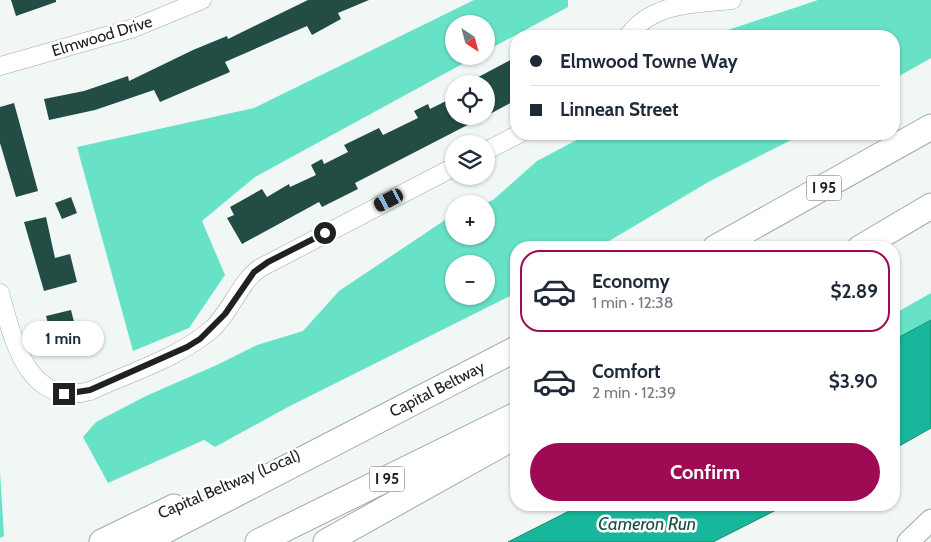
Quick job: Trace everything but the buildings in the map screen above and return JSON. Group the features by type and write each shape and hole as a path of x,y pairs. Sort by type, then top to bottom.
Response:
{"highway":[{"name":"I 95","path":"727,241 931,127"},
{"path":"872,241 931,206"},
{"name":"Capital Beltway","path":"358,429 510,352"},
{"name":"I 95","path":"258,542 510,418"},
{"path":"143,542 358,429"},
{"name":"Capital Beltway (Local)","path":"102,542 167,510 358,429"},
{"name":"I 95","path":"326,542 510,439"}],"main road":[{"path":"908,542 931,520"}],"street":[{"name":"Elmwood Drive","path":"0,66 134,28 202,0"},
{"path":"634,30 643,21 667,7 732,0"},
{"path":"495,146 510,139"},
{"path":"0,293 18,350 32,373 47,387 64,394 90,390 187,347 200,339 225,314 254,272 268,262 445,172"}],"shaded area":[{"path":"474,0 568,0 568,7 525,30 510,30 510,38 495,46 495,15 445,15 445,65 460,65 255,177 202,221 225,275 189,328 133,351 77,147 254,108"},
{"path":"818,0 931,0 931,58 900,76 900,30 728,30"},
{"path":"577,140 791,140 710,181 609,241 510,241 510,296 495,304 495,255 445,255 445,305 492,305 288,407 215,447 204,440 108,483 83,437 96,422 146,396 257,345 303,331 339,291 445,220 445,245 495,245 495,198 537,161"},
{"path":"931,293 931,320 900,337 900,311"},
{"path":"0,472 4,536 0,538"}],"water":[{"path":"931,320 931,428 900,446 900,337"},
{"name":"Cameron Run","path":"569,511 774,511 713,542 508,542"}],"route":[{"path":"64,394 77,394 90,390 187,347 200,339 225,314 254,272 268,262 325,233"}]}
